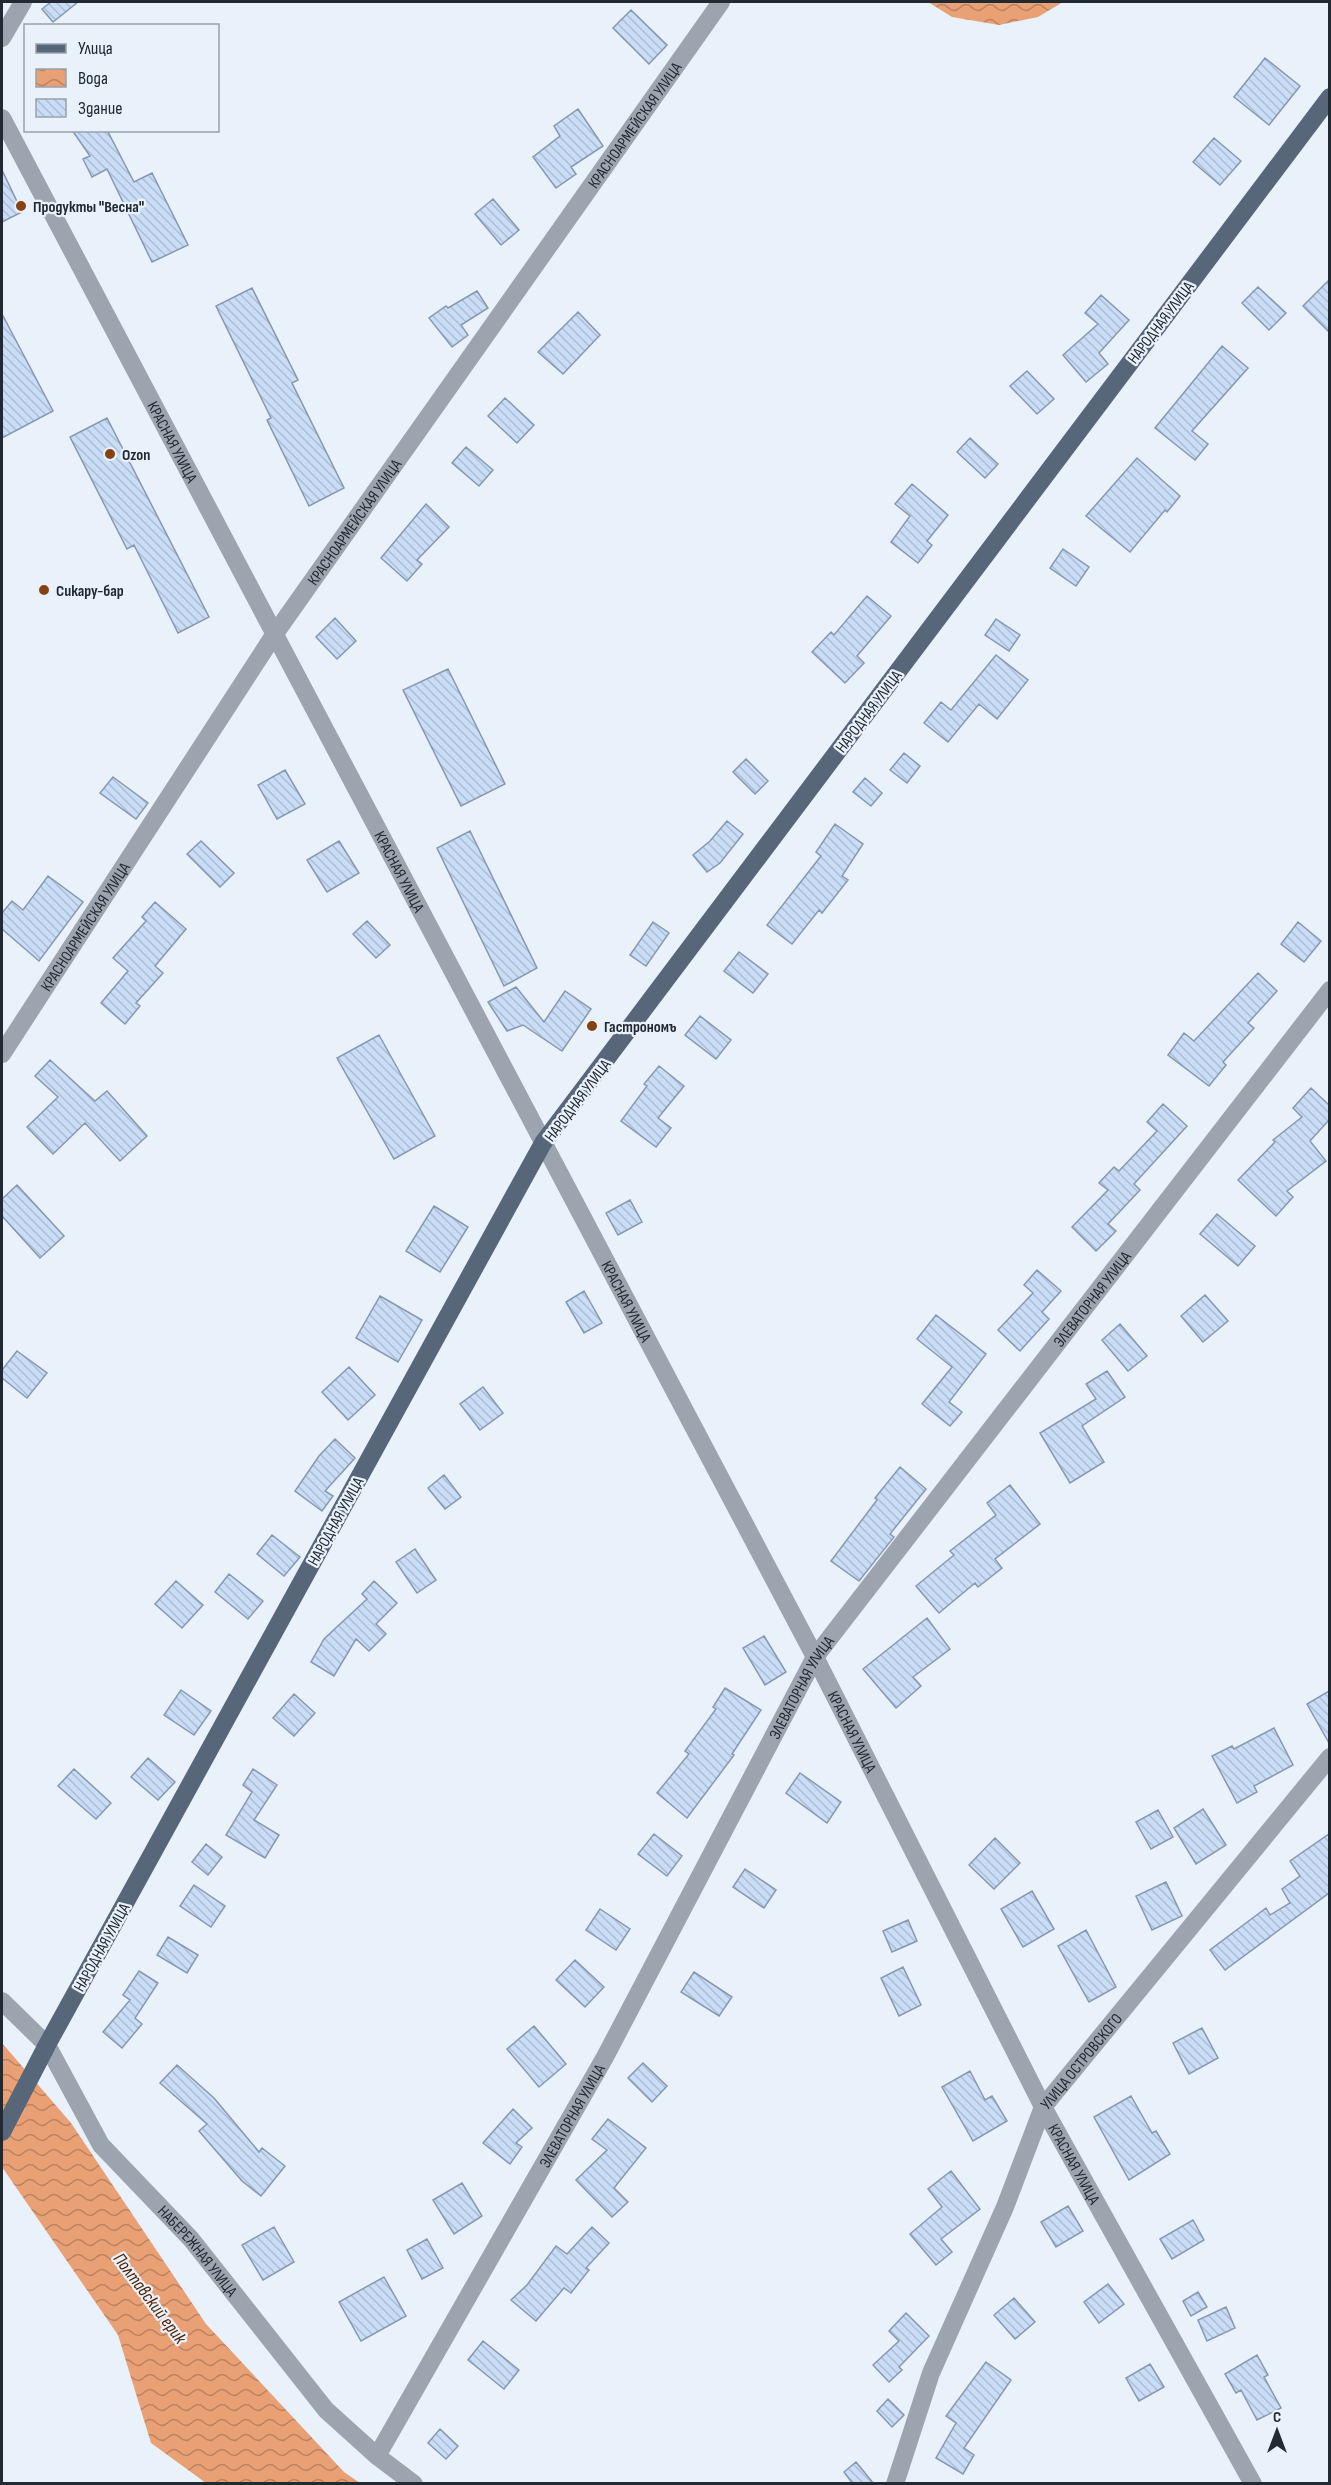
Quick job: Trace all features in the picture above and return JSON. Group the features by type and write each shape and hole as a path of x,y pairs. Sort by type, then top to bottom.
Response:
{"main road":[{"name":"НАРОДНАЯ УЛИЦА","path":"2,2132 47,2045 543,1143 1329,96"}],"street":[{"path":"2,38 23,2"},
{"name":"КРАСНОАРМЕЙСКАЯ УЛИЦА","path":"2,1054 274,635 721,2"},
{"name":"КРАСНАЯ УЛИЦА","path":"2,117 815,1657 1043,2107 1253,2484"},
{"name":"ЭЛЕВАТОРНАЯ УЛИЦА","path":"377,2456 605,2057 815,1657 1329,990"},
{"name":"УЛИЦА ОСТРОВСКОГО","path":"895,2484 931,2373 1005,2207 1043,2107 1329,1757"},
{"name":"НАБЕРЕЖНАЯ УЛИЦА","path":"2,2001 47,2045 101,2145 191,2239 326,2410 377,2456 414,2484"}],"water":[{"path":"928,2 1063,2 1038,17 999,25 952,17"},
{"name":"Полтавский ерик","path":"2,2043 71,2123 206,2324 344,2472 360,2483 206,2483 151,2443 118,2335 2,2167"}],"building":[{"path":"51,2 78,2 53,22 42,9"},
{"path":"631,10 667,45 649,64 613,28"},
{"path":"1265,58 1300,86 1269,125 1234,97"},
{"path":"578,109 603,146 571,167 576,174 556,188 533,157 560,136 554,126"},
{"path":"73,132 108,132 134,182 152,173 188,245 152,262 107,169 92,177 83,159 90,156"},
{"path":"1214,138 1241,161 1220,185 1193,162"},
{"path":"2,170 22,212 2,222"},
{"path":"493,199 519,230 501,245 475,214"},
{"path":"1329,280 1329,332 1303,306"},
{"path":"1258,287 1286,313 1269,330 1242,303"},
{"path":"252,288 298,380 292,383 344,488 309,506 267,420 271,418 216,306"},
{"path":"477,291 488,308 461,325 468,335 452,347 429,318 446,306 448,308"},
{"path":"1101,295 1129,320 1099,353 1108,364 1086,382 1063,355 1098,324 1085,313"},
{"path":"578,312 600,335 563,374 538,352"},
{"path":"2,314 53,411 2,438"},
{"path":"1222,346 1248,368 1192,431 1208,444 1195,460 1155,428"},
{"path":"1027,371 1054,399 1037,414 1010,386"},
{"path":"505,398 534,425 517,443 488,416"},
{"path":"107,418 209,617 178,633 134,545 127,549 70,437"},
{"path":"970,438 998,464 985,478 957,452"},
{"path":"466,447 493,470 479,486 452,463"},
{"path":"1137,458 1180,496 1167,512 1165,510 1130,552 1086,516"},
{"path":"912,484 948,515 927,541 932,545 918,563 891,542 910,516 895,504"},
{"path":"426,504 449,527 417,560 422,564 407,581 381,558"},
{"path":"1063,549 1089,567 1076,586 1050,568"},
{"path":"867,596 891,616 857,656 864,663 845,683 812,652 831,632 834,635"},
{"path":"335,618 356,641 337,659 316,637"},
{"path":"996,619 1020,635 1009,651 985,635"},
{"path":"996,655 1028,680 997,719 979,704 948,742 924,723 941,702 951,710"},
{"path":"448,669 505,784 461,806 403,690"},
{"path":"904,753 920,766 907,783 890,770"},
{"path":"746,759 768,781 755,794 733,772"},
{"path":"285,770 305,804 277,819 258,785"},
{"path":"113,777 148,803 136,819 100,793"},
{"path":"865,778 882,793 871,806 853,792"},
{"path":"727,821 743,834 720,863 707,872 693,855 710,841"},
{"path":"835,824 863,844 842,876 848,880 822,913 819,910 792,944 767,925 821,856 816,852"},
{"path":"470,831 537,968 504,986 437,848"},
{"path":"201,841 234,873 220,887 187,854"},
{"path":"339,841 359,873 327,892 307,860"},
{"path":"48,876 83,902 39,961 2,929 2,913 12,901 23,910"},
{"path":"155,902 186,929 155,966 163,973 136,1003 140,1006 125,1024 101,1003 128,971 113,958 146,921 142,917"},
{"path":"367,921 390,945 376,958 353,934"},
{"path":"653,922 669,933 646,966 630,955"},
{"path":"1298,922 1321,941 1304,962 1281,944"},
{"path":"739,952 768,974 753,993 724,971"},
{"path":"1258,973 1277,991 1248,1023 1254,1028 1223,1062 1226,1065 1209,1086 1168,1055 1184,1033 1194,1041"},
{"path":"516,987 544,1022 565,991 591,1009 562,1051 523,1025 507,1031 488,1002"},
{"path":"700,1016 731,1040 716,1059 685,1035"},
{"path":"379,1035 435,1136 394,1159 337,1058"},
{"path":"50,1060 95,1101 107,1091 147,1136 120,1161 85,1123 53,1154 27,1127 58,1097 35,1076"},
{"path":"659,1066 684,1086 658,1118 671,1128 656,1147 621,1121 647,1086 644,1084"},
{"path":"1311,1088 1329,1105 1329,1120 1310,1141 1326,1161 1287,1191 1293,1197 1276,1216 1238,1180 1275,1142 1273,1140 1302,1117 1293,1108"},
{"path":"1163,1104 1187,1126 1134,1184 1140,1190 1108,1224 1116,1231 1096,1251 1072,1227 1108,1190 1099,1183 1114,1167 1119,1171 1157,1131 1147,1122"},
{"path":"17,1185 64,1236 40,1258 2,1216 2,1199"},
{"path":"630,1200 642,1222 618,1235 606,1213"},
{"path":"434,1206 468,1227 440,1272 406,1251"},
{"path":"1217,1214 1255,1246 1238,1266 1200,1234"},
{"path":"1037,1270 1061,1291 1042,1312 1049,1319 1020,1351 998,1330 1033,1293 1024,1285"},
{"path":"584,1291 602,1323 584,1333 566,1302"},
{"path":"1205,1295 1228,1321 1203,1342 1181,1316"},
{"path":"380,1296 422,1320 398,1362 356,1338"},
{"path":"936,1315 986,1354 949,1402 962,1412 950,1426 922,1404 952,1367 917,1339"},
{"path":"1120,1324 1147,1356 1128,1371 1102,1340"},
{"path":"17,1351 47,1373 27,1398 2,1378 2,1370"},
{"path":"349,1367 375,1395 348,1420 322,1392"},
{"path":"1107,1371 1125,1397 1082,1426 1104,1462 1070,1483 1040,1433 1096,1399 1086,1384"},
{"path":"483,1387 503,1413 480,1430 460,1404"},
{"path":"335,1439 355,1458 325,1491 333,1496 322,1511 295,1491 319,1456"},
{"path":"900,1467 926,1489 890,1534 894,1537 859,1581 831,1561 877,1500 875,1498"},
{"path":"444,1475 461,1497 445,1509 428,1488"},
{"path":"1010,1485 1040,1524 995,1559 1002,1568 978,1587 975,1583 939,1613 916,1586 954,1555 950,1551 996,1515 987,1503"},
{"path":"272,1535 300,1557 284,1576 257,1554"},
{"path":"415,1549 436,1580 417,1593 396,1562"},
{"path":"229,1574 263,1601 248,1619 215,1592"},
{"path":"176,1581 203,1605 182,1628 155,1604"},
{"path":"374,1581 397,1603 376,1624 386,1634 369,1651 356,1639 334,1676 311,1662 324,1639 367,1599 362,1594"},
{"path":"927,1618 950,1649 913,1677 921,1686 896,1708 863,1669"},
{"path":"764,1636 786,1672 765,1685 743,1648"},
{"path":"725,1688 761,1710 732,1754 734,1755 687,1818 657,1793 689,1754 685,1751 716,1709 713,1707"},
{"path":"181,1690 211,1711 194,1735 164,1715"},
{"path":"1329,1691 1329,1743 1307,1704"},
{"path":"294,1694 315,1713 294,1736 273,1718"},
{"path":"1274,1728 1293,1765 1254,1786 1257,1792 1237,1803 1212,1756 1232,1746 1234,1749"},
{"path":"148,1758 175,1782 158,1800 131,1777"},
{"path":"74,1769 111,1803 96,1819 58,1786"},
{"path":"253,1769 277,1785 254,1820 279,1835 265,1858 226,1835 252,1792 243,1785"},
{"path":"800,1773 841,1802 827,1823 786,1793"},
{"path":"1203,1809 1226,1845 1196,1864 1174,1828"},
{"path":"1158,1810 1173,1837 1151,1849 1136,1822"},
{"path":"654,1834 682,1856 667,1876 638,1854"},
{"path":"1329,1834 1329,1893 1225,1970 1210,1950 1266,1908 1270,1915 1290,1903 1282,1889 1300,1876 1290,1861"},
{"path":"995,1838 1020,1863 994,1889 969,1865"},
{"path":"206,1844 222,1857 208,1875 192,1862"},
{"path":"745,1869 776,1890 764,1908 733,1887"},
{"path":"1166,1882 1182,1916 1152,1930 1136,1896"},
{"path":"194,1885 225,1906 211,1927 180,1906"},
{"path":"1032,1891 1054,1929 1023,1947 1001,1909"},
{"path":"600,1909 630,1929 616,1950 586,1930"},
{"path":"908,1920 917,1941 892,1952 883,1931"},
{"path":"1086,1930 1116,1987 1089,2002 1058,1946"},
{"path":"168,1937 198,1955 187,1973 157,1955"},
{"path":"575,1960 604,1987 585,2007 556,1980"},
{"path":"903,1967 921,2005 899,2016 881,1978"},
{"path":"139,1971 158,1983 135,2018 142,2024 122,2048 103,2032 130,2000 123,1995"},
{"path":"694,1972 732,1997 719,2016 681,1992"},
{"path":"534,2026 566,2064 539,2087 507,2049"},
{"path":"1202,2028 1218,2058 1189,2074 1173,2043"},
{"path":"643,2063 667,2086 652,2102 628,2078"},
{"path":"177,2065 214,2098 259,2152 262,2148 285,2166 261,2196 242,2181 199,2131 207,2124 160,2083"},
{"path":"970,2071 985,2100 992,2096 1007,2121 973,2141 942,2087"},
{"path":"1131,2096 1152,2133 1156,2131 1170,2154 1129,2180 1094,2117"},
{"path":"513,2109 532,2128 516,2143 522,2147 510,2164 483,2143"},
{"path":"608,2119 646,2148 614,2188 628,2202 612,2217 576,2180 607,2150 592,2139"},
{"path":"951,2171 980,2209 941,2239 952,2252 936,2265 910,2234 942,2207 928,2189"},
{"path":"462,2183 482,2216 454,2234 433,2200"},
{"path":"1068,2206 1083,2231 1056,2247 1041,2222"},
{"path":"1193,2220 1204,2240 1172,2259 1160,2239"},
{"path":"274,2227 294,2262 263,2280 242,2245"},
{"path":"592,2227 609,2243 586,2268 589,2270 571,2293 564,2288 536,2321 511,2300 527,2285 556,2246 567,2254"},
{"path":"427,2239 443,2268 422,2279 407,2250"},
{"path":"384,2277 406,2316 361,2341 339,2302"},
{"path":"1108,2284 1124,2304 1099,2323 1084,2302"},
{"path":"1198,2292 1207,2307 1191,2316 1183,2301"},
{"path":"1014,2298 1035,2322 1015,2339 994,2315"},
{"path":"1226,2307 1235,2328 1207,2341 1198,2320"},
{"path":"906,2313 929,2336 899,2367 902,2370 889,2382 873,2365 899,2341 889,2331"},
{"path":"483,2341 519,2370 504,2389 468,2360"},
{"path":"1257,2355 1268,2375 1264,2377 1281,2408 1257,2420 1241,2390 1236,2393 1225,2374"},
{"path":"986,2362 1011,2380 964,2448 974,2455 963,2474 936,2458 956,2423 946,2416"},
{"path":"1150,2364 1164,2387 1139,2401 1126,2378"},
{"path":"888,2399 904,2415 892,2427 877,2411"},
{"path":"440,2429 458,2446 446,2459 428,2443"},
{"path":"856,2462 874,2484 853,2484 844,2472"}],"place":[{"name":"Продукты \"Весна\"","path":"21,206"},
{"name":"Ozon","path":"110,454"},
{"name":"Сикару-бар","path":"44,590"},
{"name":"Гастрономъ","path":"592,1026"}]}
